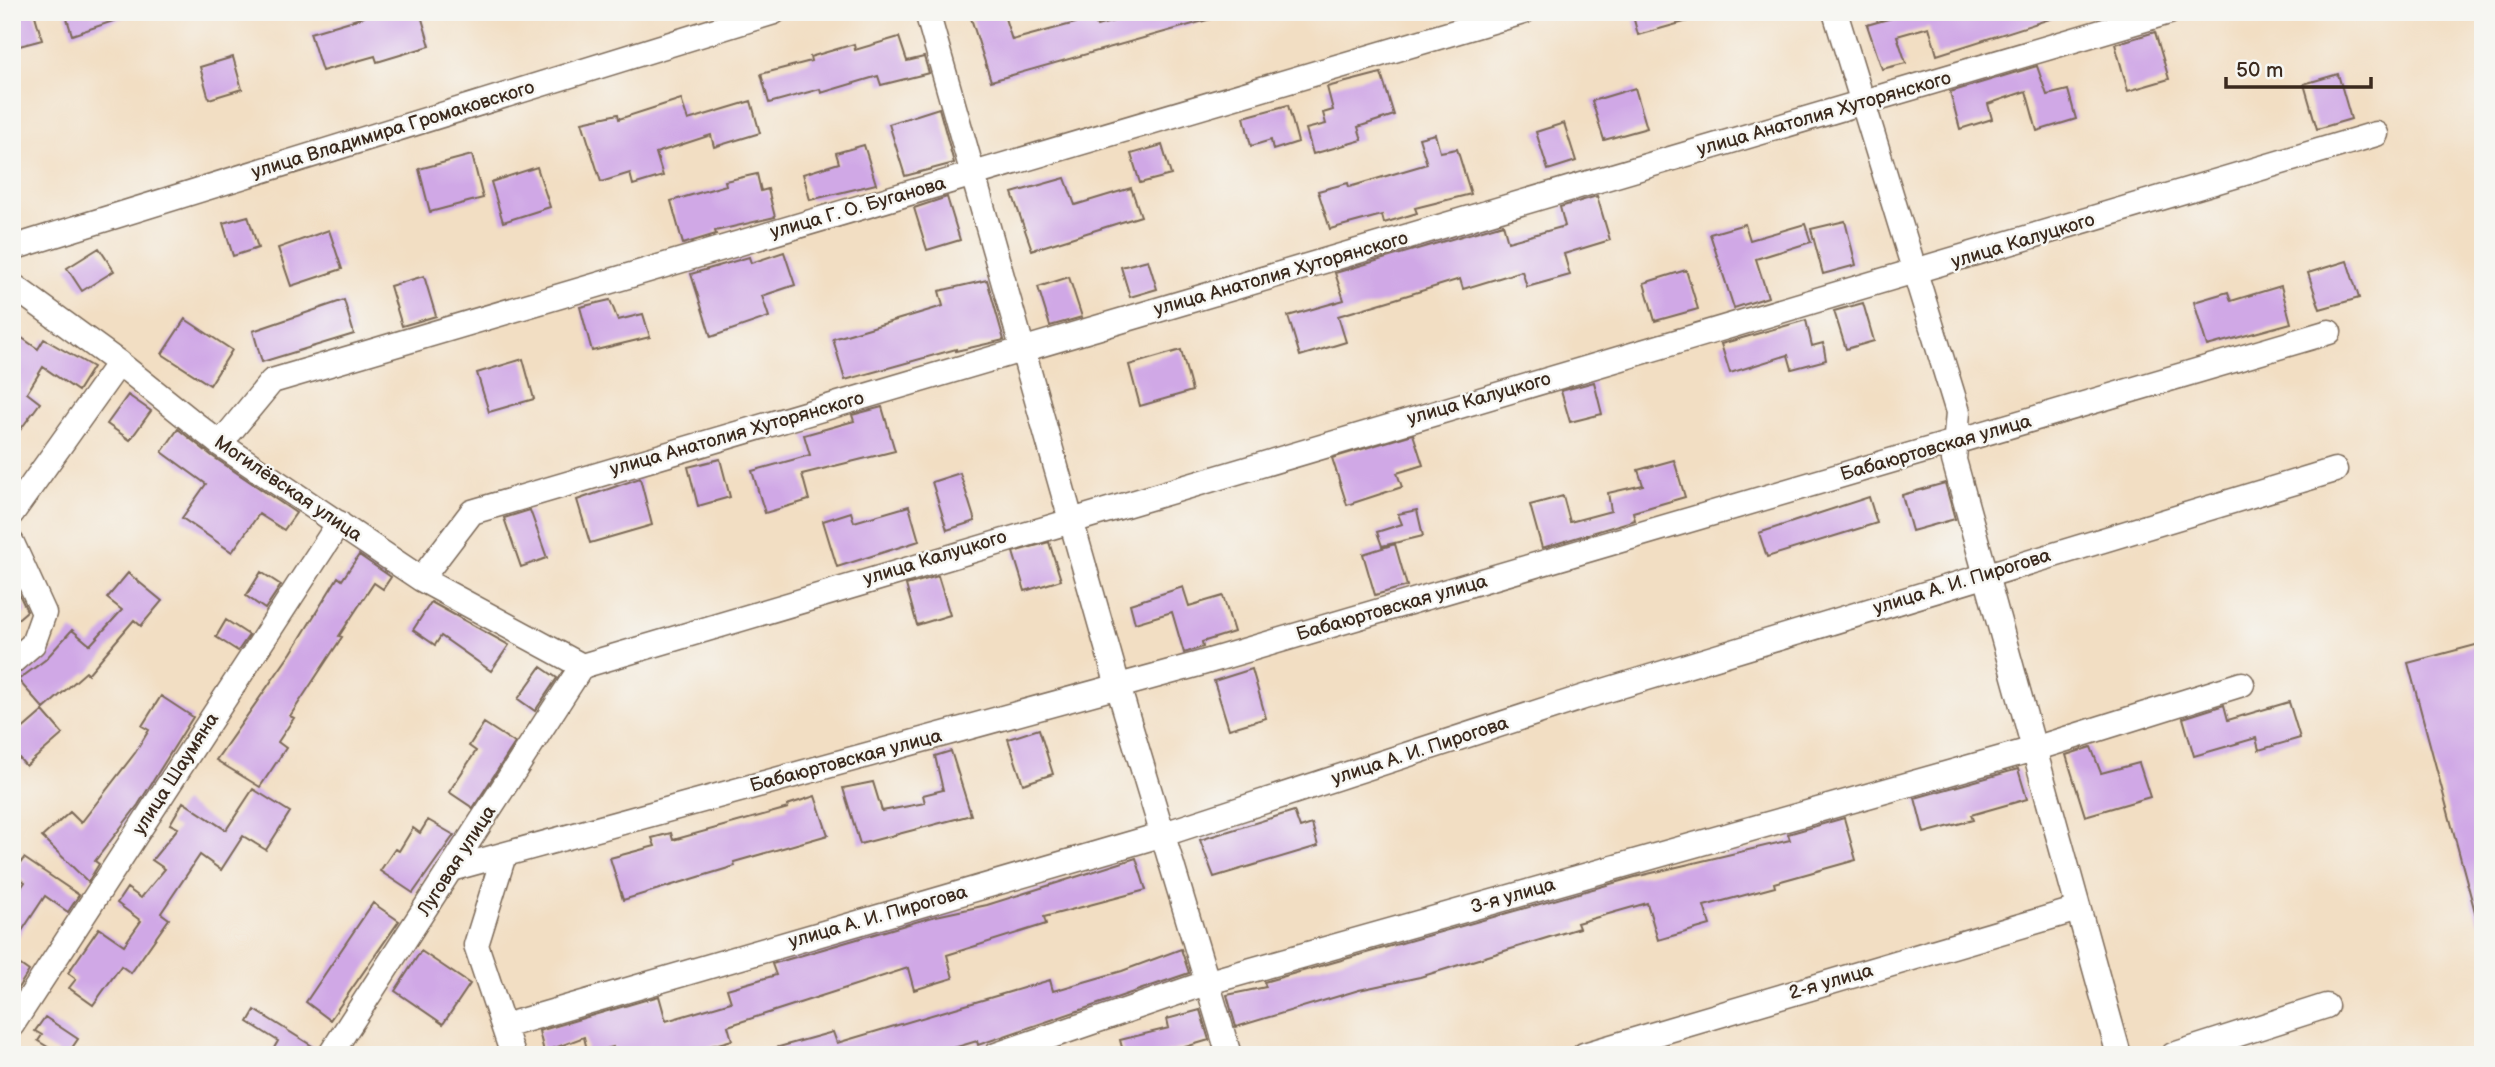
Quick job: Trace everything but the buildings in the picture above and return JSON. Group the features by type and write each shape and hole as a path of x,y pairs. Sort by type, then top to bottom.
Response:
{"street":[{"name":"улица Владимира Громаковского","path":"12,248 774,12"},
{"path":"927,12 1069,517 1229,1055"},
{"name":"улица Г. О. Буганова","path":"220,444 272,381 1523,12"},
{"path":"1835,12 1958,412 1954,460 2119,1055"},
{"name":"улица Анатолия Хуторянского","path":"421,579 472,512 2169,12"},
{"name":"улица Калуцкого","path":"582,666 1069,517 1915,273 2376,134"},
{"name":"Могилёвская улица","path":"12,285 119,363 220,444 421,579 582,666"},
{"name":"Бабаюртовская улица","path":"451,869 1118,686 2329,332"},
{"path":"12,513 119,363"},
{"name":"улица А. И. Пирогова","path":"504,1026 1164,834 1584,697 2335,470"},
{"name":"улица Шаумяна","path":"12,1025 339,523"},
{"path":"12,543 44,612 33,644 12,662"},
{"name":"Луговая улица","path":"330,1055 582,666"},
{"name":"3-я улица","path":"996,1055 1209,982 2034,749 2242,684"},
{"path":"504,855 476,945 513,1055"},
{"name":"2-я улица","path":"1584,1055 2078,909"},
{"path":"2173,1055 2326,1006"}]}
